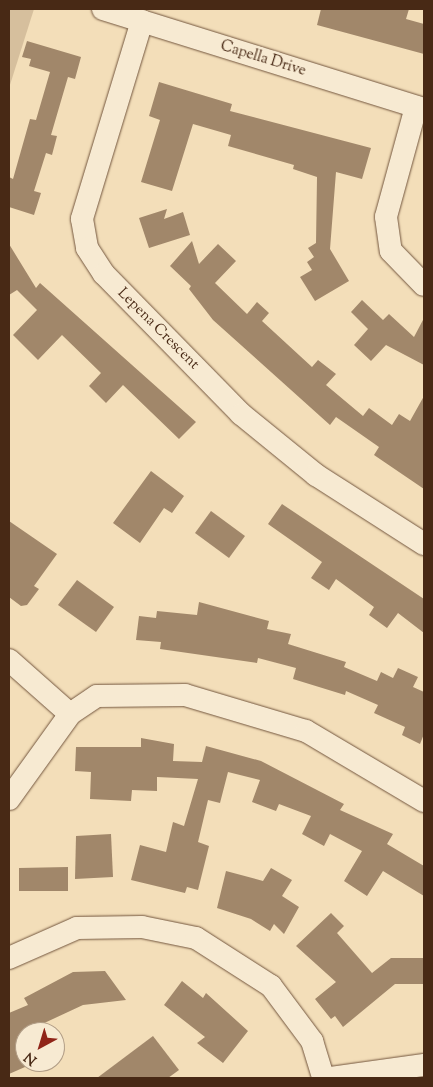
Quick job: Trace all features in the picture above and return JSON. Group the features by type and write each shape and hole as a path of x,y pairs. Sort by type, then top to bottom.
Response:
{"street":[{"name":"Capella Drive","path":"103,9 420,108"},
{"name":"Lepena Crescent","path":"142,21 82,220 87,248 104,274 261,431 316,475 424,544"},
{"path":"420,108 386,216 391,251 424,285"},
{"path":"9,660 70,714"},
{"path":"9,799 70,714 97,696 185,695 306,731 424,801"},
{"path":"9,958 77,928 142,927 196,938 271,986 312,1041 322,1078"},
{"path":"331,1078 424,1065"}],"shaded area":[{"path":"9,9 34,9 9,88"}],"building":[{"path":"321,9 409,9 406,19 424,24 424,54 317,25"},
{"path":"27,41 81,57 75,79 68,77 51,135 57,136 52,155 46,153 34,191 41,193 34,215 9,207 9,177 13,179 30,119 36,120 50,72 29,66 31,59 22,57"},
{"path":"159,82 232,104 230,111 371,148 362,179 336,172 330,249 349,281 315,301 300,277 312,270 307,262 314,257 308,248 316,243 317,177 293,169 294,165 228,146 231,135 193,124 172,191 141,182 160,120 149,116"},
{"path":"167,209 164,219 183,212 190,235 149,248 139,218"},
{"path":"192,241 199,264 218,244 236,261 215,283 247,314 257,302 269,313 262,321 312,367 318,360 336,374 326,385 363,416 369,408 392,425 399,414 410,421 424,396 424,489 374,455 379,447 336,417 330,425 213,320 189,289 191,286 170,266"},
{"path":"9,244 36,288 40,283 196,422 179,439 123,385 106,403 89,386 101,373 62,335 38,360 13,335 37,310 17,290 9,295"},
{"path":"362,300 383,320 389,314 414,337 424,318 424,365 386,345 371,361 354,345 368,329 351,312"},
{"path":"151,471 184,496 172,513 164,508 140,543 113,523"},
{"path":"282,504 424,599 424,633 398,613 387,628 369,615 374,607 336,579 329,590 311,578 322,562 268,524"},
{"path":"211,511 245,536 229,558 195,533"},
{"path":"9,521 57,554 34,586 39,589 27,605 21,606 9,597"},
{"path":"77,580 114,607 96,632 58,605"},
{"path":"199,602 269,621 267,629 291,634 288,644 346,662 344,667 377,681 381,672 393,678 398,668 418,677 413,687 424,692 424,734 420,744 402,735 405,727 374,713 378,705 346,691 345,695 293,679 296,668 258,658 257,663 160,649 161,642 136,640 139,616 156,618 157,611 197,615"},
{"path":"141,738 174,744 173,761 202,762 206,746 261,761 344,804 340,810 393,834 387,844 424,866 424,896 383,871 367,896 344,881 362,851 330,834 324,846 302,834 311,816 279,804 276,811 252,802 260,780 228,772 220,803 208,800 198,842 209,846 198,890 187,887 185,893 131,880 140,845 166,852 173,822 184,826 198,779 157,777 157,791 132,790 131,801 90,799 91,772 75,771 76,747 141,747"},
{"path":"111,834 113,877 75,879 76,836"},
{"path":"68,867 68,891 19,891 19,868"},
{"path":"271,868 292,880 282,896 299,907 284,934 274,924 270,931 251,919 217,908 226,871 263,881"},
{"path":"331,913 344,926 337,933 372,973 391,958 424,958 424,984 395,984 343,1027 335,1016 331,1019 315,999 336,982 296,946"},
{"path":"105,971 126,1000 83,1005 46,1022 15,1022 15,1071 9,1074 9,1013 28,1005 24,998 73,972"},
{"path":"182,981 203,998 206,993 248,1031 223,1063 197,1043 205,1037 164,1005"},
{"path":"153,1036 179,1070 168,1078 97,1078"}]}
